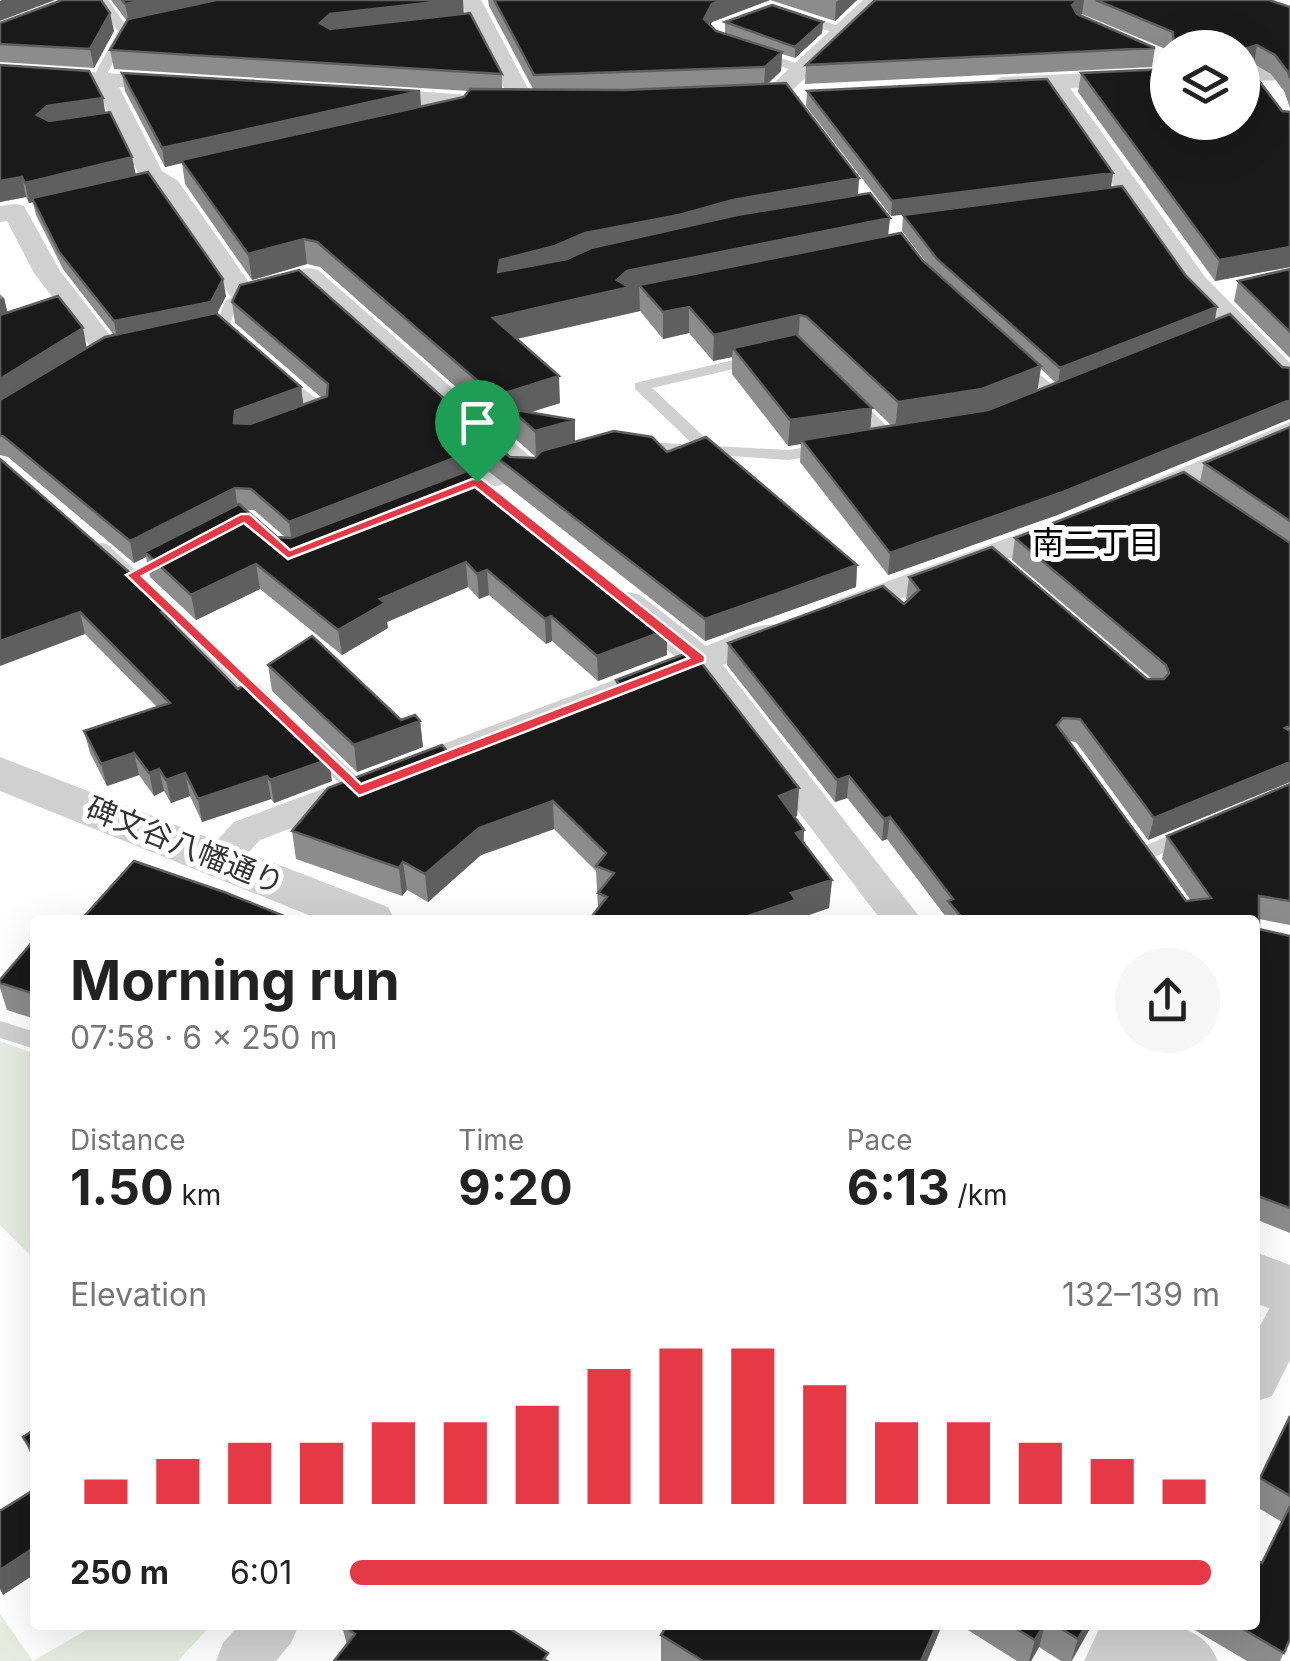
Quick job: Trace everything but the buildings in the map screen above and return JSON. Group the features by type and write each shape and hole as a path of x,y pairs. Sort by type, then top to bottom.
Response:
{"street":[{"path":"806,95 762,97 801,69 876,0"},
{"path":"351,94 535,105 474,10"},
{"path":"0,73 199,85"},
{"path":"1260,74 1290,73"},
{"path":"984,85 1150,77"},
{"path":"104,79 115,124 152,175 151,181"},
{"path":"1053,81 1122,194 1206,295 1225,328 1290,379"},
{"path":"1260,88 1267,96"},
{"path":"404,125 498,104"},
{"path":"151,181 198,171"},
{"path":"151,181 169,186 243,294 308,276 534,466 468,485 507,506"},
{"path":"16,211 63,308 106,350"},
{"path":"1206,295 1237,288"},
{"path":"219,859 248,831 700,659 997,562 1102,513 1188,488 1290,431"},
{"path":"597,577 700,659 898,915"},
{"name":"碑文谷八幡通り","path":"0,773 358,915"},
{"path":"1260,1279 1290,1291"},
{"path":"1260,1372 1290,1314"},
{"path":"242,1661 269,1630"},
{"path":"1110,1661 1128,1630"},
{"path":"1139,1630 1192,1661"}],"lane":[{"path":"102,0 124,31"},
{"path":"788,14 842,31"},
{"path":"104,79 102,72 124,31 142,27"},
{"path":"737,48 801,69"},
{"path":"224,325 230,304 243,294"},
{"path":"190,332 224,325"},
{"path":"224,325 238,337"},
{"path":"709,450 640,386 782,354"},
{"path":"1012,356 1054,394"},
{"path":"266,362 322,411 292,422"},
{"path":"1036,401 1072,387"},
{"path":"838,388 881,440 908,435"},
{"path":"613,444 789,455 839,447"},
{"path":"89,538 141,571 274,710"},
{"path":"302,736 359,790"},
{"path":"1142,854 1208,826"},
{"path":"0,1028 30,1039"}],"shaded area":[{"path":"0,1041 30,1052 30,1255 0,1225"},
{"path":"0,1614 33,1661 0,1661"},
{"path":"86,1630 206,1630 178,1661 33,1661"}],"district":[{"name":"南二丁目","path":"1096,543"}],"route":[{"path":"477,482 700,659 359,790 133,575 246,517 288,555 477,482"}]}
